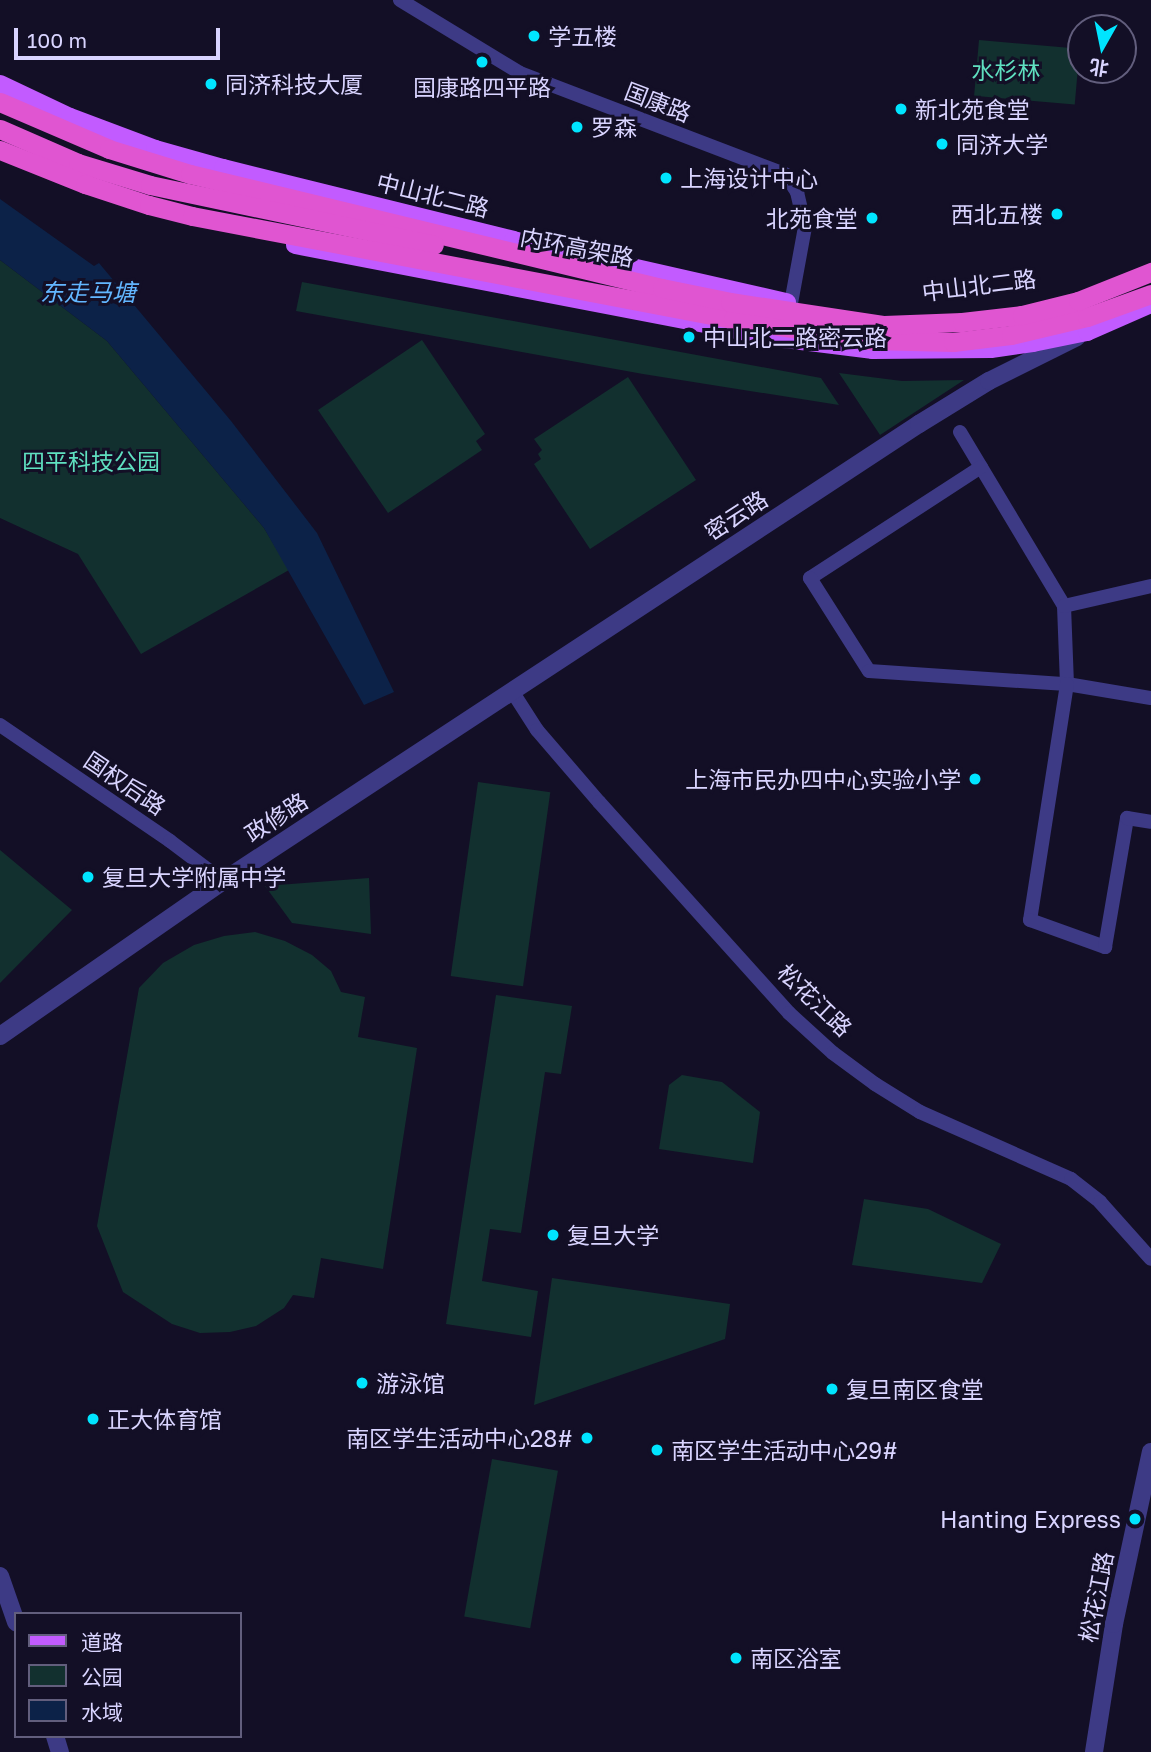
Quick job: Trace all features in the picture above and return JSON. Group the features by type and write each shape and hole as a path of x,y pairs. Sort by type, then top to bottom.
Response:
{"highway":[{"path":"2,104 109,149 190,174 662,288"},
{"name":"内环高架路","path":"0,129 78,163 150,185 662,288 884,325 1021,315 1078,300 1147,267"},
{"name":"内环高架路","path":"0,150 85,184 192,216 512,278 870,340 953,342 1011,335 1087,317 1151,293"}],"main road":[{"name":"中山北二路","path":"0,84 70,117 155,149 212,165 513,240 792,303 882,319 959,317 1019,309 1059,299 1147,267"},
{"path":"0,140 54,167 140,204 198,222 329,252 785,339 873,350 991,349 1087,332 1151,304"}],"street":[{"name":"国康路","path":"400,0 520,73 785,174 797,192 805,227 792,303"},
{"path":"1147,267 1151,293"},
{"name":"密云路","path":"512,691 989,381 1087,332"},
{"path":"989,381 1002,362 1000,354 991,349"},
{"path":"960,432 1064,606 1068,684 1030,920 1105,947 1127,818 1151,822"},
{"path":"981,467 810,578 869,671 1068,684 1151,698"},
{"path":"1064,606 1151,586"},
{"name":"政修路","path":"0,1036 223,881 512,691"},
{"name":"松花江路","path":"512,691 537,730 599,802 789,1013 833,1053 920,1112 1071,1179 1109,1210 1151,1259"},
{"name":"国权后路","path":"0,725 170,841 223,881"},
{"name":"松花江路","path":"1094,1752 1114,1624 1151,1452"},
{"path":"0,1576 3,1596 14,1618"}],"green space":[{"name":"水杉林","path":"979,40 1067,48 1067,84 1077,84 1075,105 974,96"},
{"name":"四平科技公园","path":"0,260 107,341 264,528 289,570 141,654 78,554 0,518"},
{"path":"302,282 821,378 839,405 643,374 296,311"},
{"path":"422,340 485,434 476,441 482,450 388,513 318,410"},
{"path":"839,373 902,381 964,380 880,435"},
{"path":"628,377 696,480 590,549 534,464 541,459 538,454 542,450 534,439"},
{"path":"478,782 550,792 523,986 451,976"},
{"path":"0,850 72,910 0,983"},
{"path":"369,878 371,934 292,923 265,886"},
{"path":"255,932 285,941 312,955 331,971 341,992 365,997 358,1037 417,1048 383,1269 321,1258 314,1298 293,1295 284,1308 256,1326 230,1332 200,1333 172,1324 123,1292 97,1226 139,988 163,963 194,945 224,936"},
{"path":"496,995 572,1006 561,1074 545,1072 521,1233 490,1229 482,1281 538,1291 531,1337 446,1324"},
{"path":"682,1075 722,1082 760,1112 753,1163 659,1149 669,1085"},
{"path":"864,1199 928,1209 1001,1244 982,1283 852,1265"},
{"path":"552,1278 730,1304 725,1339 534,1405"},
{"path":"492,1459 558,1471 530,1628 464,1617"}],"water":[{"name":"东走马塘","path":"0,199 94,266 99,263 231,421 317,533 394,692 364,705 264,528 107,341 0,260"}],"place":[{"name":"学五楼","path":"534,36"},
{"name":"国康路四平路","path":"482,62"},
{"name":"同济科技大厦","path":"211,84"},
{"name":"新北苑食堂","path":"901,109"},
{"name":"罗森","path":"577,127"},
{"name":"同济大学","path":"942,144"},
{"name":"上海设计中心","path":"666,178"},
{"name":"西北五楼","path":"1057,214"},
{"name":"北苑食堂","path":"872,218"},
{"name":"中山北二路密云路","path":"689,337"},
{"name":"上海市民办四中心实验小学","path":"975,779"},
{"name":"复旦大学附属中学","path":"88,877"},
{"name":"复旦大学","path":"553,1235"},
{"name":"游泳馆","path":"362,1383"},
{"name":"复旦南区食堂","path":"832,1389"},
{"name":"正大体育馆","path":"93,1419"},
{"name":"南区学生活动中心28#","path":"587,1438"},
{"name":"南区学生活动中心29#","path":"657,1450"},
{"name":"Hanting Express","path":"1135,1519"},
{"name":"南区浴室","path":"736,1658"}]}
